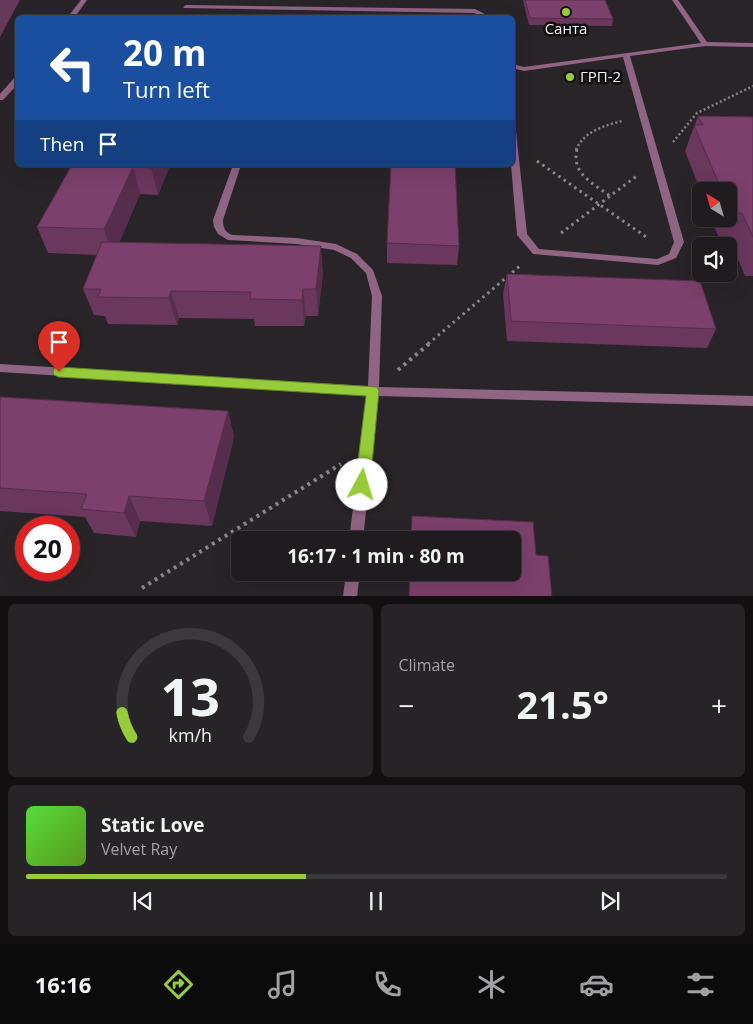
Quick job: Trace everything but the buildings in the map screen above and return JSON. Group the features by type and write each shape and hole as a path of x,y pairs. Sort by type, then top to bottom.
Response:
{"lane":[{"path":"72,15 84,0"},
{"path":"676,0 705,44"},
{"path":"186,7 475,11 484,15"},
{"path":"515,67 524,69 705,44 753,45"},
{"path":"515,156 522,234 536,252 658,262 673,256 679,242 626,56"},
{"path":"0,98 15,83"},
{"path":"236,167 218,220 218,228 223,235 230,238 296,241 336,247 354,256 370,272 377,296 373,391 357,531"},
{"path":"0,368 373,391 753,401"},
{"path":"350,596 352,581"}],"path":[{"path":"610,196 580,173 574,159 577,144 585,136 600,128 622,121 644,119"},
{"path":"515,146 673,256"},
{"path":"142,588 367,448"}],"shaded area":[{"path":"0,0 20,0 0,37"}],"place":[{"name":"Санта","path":"566,12"},
{"name":"ГРП-2","path":"570,77"}],"route":[{"path":"59,372 373,391 362,485"}]}
